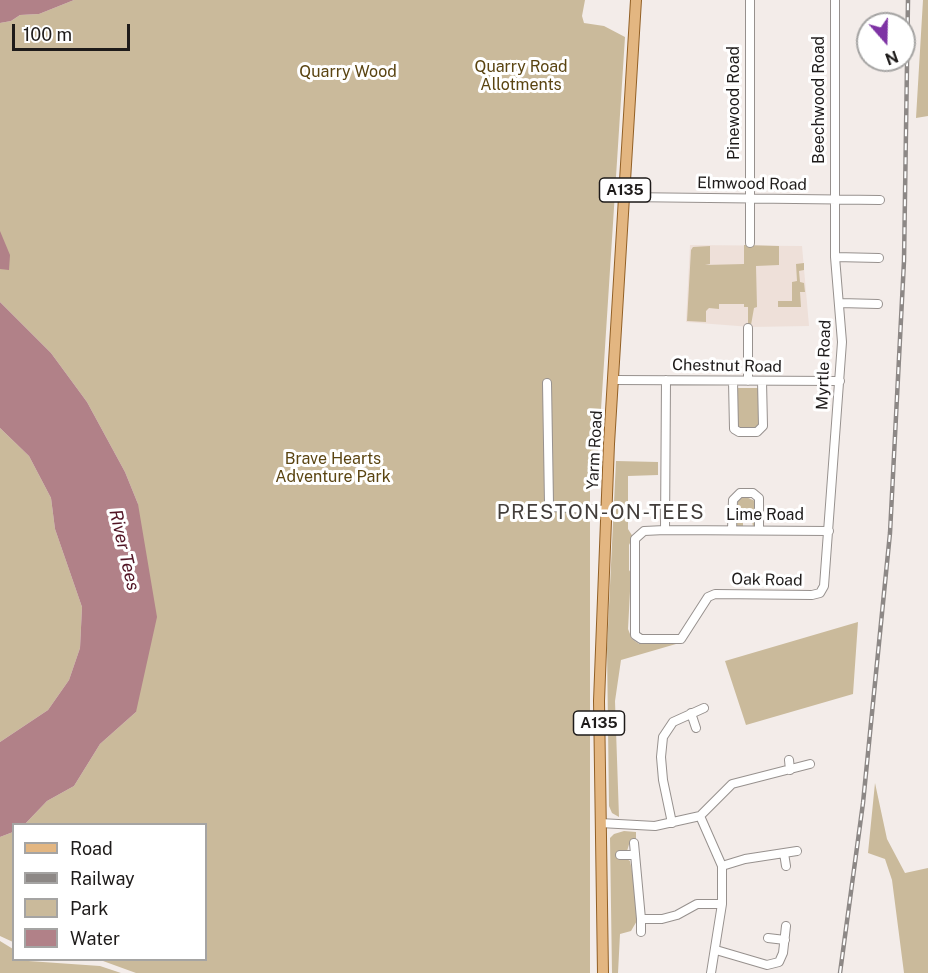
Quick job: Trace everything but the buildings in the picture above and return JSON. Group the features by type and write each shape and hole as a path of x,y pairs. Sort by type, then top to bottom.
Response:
{"main road":[{"name":"Yarm Road","path":"603,973 599,701 607,510 636,0"}],"street":[{"name":"Pinewood Road","path":"750,0 750,243"},
{"name":"Beechwood Road","path":"834,200 835,0"},
{"name":"Elmwood Road","path":"624,197 880,200"},
{"name":"Myrtle Road","path":"829,531 842,342 835,257 834,200"},
{"path":"835,257 879,258"},
{"path":"840,303 878,304"},
{"path":"748,328 748,381"},
{"name":"Chestnut Road","path":"614,380 840,381"},
{"path":"665,530 666,380"},
{"path":"733,381 734,429 739,432 757,432 763,426 762,381"},
{"path":"547,383 549,504 551,507 607,510"},
{"path":"732,530 733,500 740,493 753,493 759,498 759,530"},
{"name":"Lime Road","path":"638,637 634,631 635,539 644,531 829,531"},
{"name":"Oak Road","path":"638,637 681,639 708,597 715,594 812,595 820,593 825,586 829,531"},
{"path":"672,823 663,780 661,757 663,737 673,722 704,708"},
{"path":"691,713 696,728"},
{"path":"789,760 790,770"},
{"path":"600,823 655,826 700,816 732,784 810,764"},
{"path":"700,816 722,866 722,904 711,973"},
{"path":"633,843 641,932"},
{"path":"722,866 797,851"},
{"path":"784,853 786,866"},
{"path":"620,855 634,855"},
{"path":"641,919 662,919 677,915 697,904 722,904"},
{"path":"716,950 767,965 778,962 783,953 786,926"},
{"path":"768,938 785,940"}],"shaded area":[{"path":"690,245 802,246 809,326 751,327 686,322"}],"green space":[{"path":"74,0 585,0 582,16 584,23 604,26 625,37 596,487 590,489 590,973 136,973 103,961 207,961 207,823 26,823 47,801 74,786 100,744 136,712 138,504 125,472 87,402 51,353 0,302 0,23 11,21 20,15 39,14"},
{"path":"923,0 928,0 928,116 916,118"},
{"path":"744,245 779,246 779,265 756,266 757,307 754,308 751,325 748,325 748,307 744,307 744,304 719,304 719,309 709,308 706,311 706,322 687,321 693,247 710,246 710,264 705,265 744,264"},
{"path":"804,263 804,270 799,271 800,282 804,283 805,292 800,292 801,307 778,307 778,301 792,301 792,282 797,281 796,264"},
{"path":"737,388 758,388 758,428 738,429"},
{"path":"0,428 29,456 51,498 55,529 82,607 80,648 69,680 48,710 0,742"},
{"path":"616,461 658,462 658,475 628,476 628,529 633,537 629,545 631,573 628,629 632,639 639,644 676,644 621,660 615,701 619,817 612,813 609,806 607,648"},
{"path":"746,497 755,501 753,519 757,520 753,527 752,520 743,520 743,527 737,527 734,521 738,518 738,499"},
{"path":"858,622 853,694 746,725 725,661"},
{"path":"875,783 887,839 905,873 928,868 928,973 904,973 892,880 885,859 868,853"},
{"path":"624,831 636,832 636,841 630,841 625,858 630,861 637,896 638,919 631,931 620,934 618,973 612,973 610,838"},
{"path":"12,833 12,942 0,936 0,837"},
{"path":"0,941 12,948 12,961 100,966 121,973 0,973"}],"water":[{"path":"0,0 74,0 39,14 20,15 11,21 0,23"},
{"path":"0,231 10,255 9,270 0,269"},
{"name":"River Tees","path":"0,302 51,353 87,402 125,472 138,504 157,617 136,712 100,744 74,786 47,801 26,823 12,823 12,832 0,837 0,742 48,710 69,680 80,648 82,607 55,529 51,498 29,456 0,428"}],"railway":[{"path":"840,973 863,803 890,533 904,261 908,0"}],"district":[{"name":"PRESTON-ON-TEES","path":"601,513"}],"park label":[{"name":"Quarry Wood","path":"348,72"},
{"name":"Quarry Road Allotments","path":"521,76"},
{"name":"Brave Hearts Adventure Park","path":"333,468"}]}
